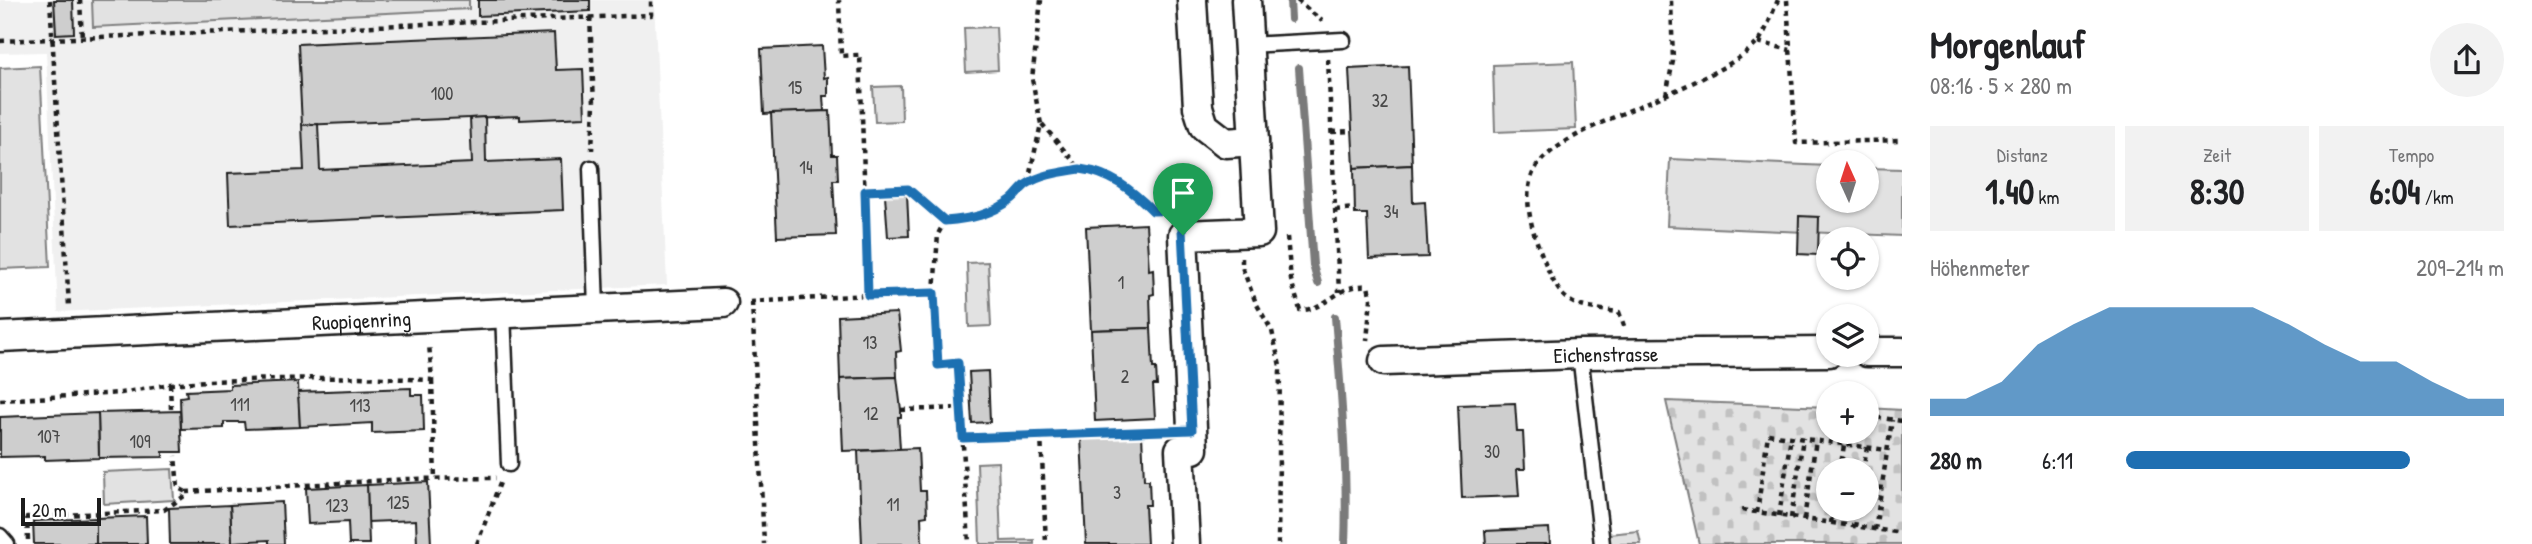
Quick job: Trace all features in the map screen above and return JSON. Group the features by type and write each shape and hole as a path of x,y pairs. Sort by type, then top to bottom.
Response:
{"street":[{"path":"1192,0 1198,107 1204,126 1226,143 1254,141"},
{"path":"1185,544 1180,450 1193,449 1183,235 1259,232 1246,0"},
{"name":"Ruopigenring","path":"0,337 723,303"},
{"name":"Eichenstrasse","path":"1384,361 1580,354 1816,352"},
{"path":"1879,352 1902,352"}],"lane":[{"path":"1248,45 1343,40"},
{"path":"591,168 596,308"},
{"path":"503,312 506,471"},
{"path":"1580,354 1602,544"},
{"path":"0,536 7,544"}],"path":[{"path":"50,0 69,318"},
{"path":"80,0 82,39"},
{"path":"0,41 651,15 651,0"},
{"path":"839,0 841,56 860,55 868,295"},
{"path":"1028,183 1041,124 1032,79 1041,0"},
{"path":"1666,96 1673,61 1671,0"},
{"path":"1624,354 1624,323 1619,312 1580,308 1563,299 1552,283 1528,207 1528,188 1533,170 1547,155 1569,140 1694,83 1758,42 1778,0"},
{"path":"1787,0 1796,143 1902,140"},
{"path":"590,18 594,103 591,168"},
{"path":"1328,41 1339,292"},
{"path":"1758,42 1790,50"},
{"path":"1041,124 1080,169"},
{"path":"1332,132 1352,131"},
{"path":"865,191 908,189 945,221 990,214 1013,198 1028,183 1049,175 1080,169 1096,171 1129,188 1153,211 1181,210 1183,235"},
{"path":"1335,210 1355,208"},
{"path":"945,221 938,234 934,293 938,365 958,363 969,544"},
{"path":"1286,227 1291,280 1300,310 1310,311 1339,292 1358,285 1368,286 1371,299 1367,349 1370,362 1384,361"},
{"path":"1241,233 1242,267 1256,303 1272,331 1280,366 1278,544"},
{"path":"764,544 752,302 934,293"},
{"path":"427,316 435,480"},
{"path":"0,400 121,393 170,384 359,377 432,380"},
{"path":"170,384 171,409"},
{"path":"901,410 961,408"},
{"path":"1879,418 1902,421"},
{"path":"1875,530 1892,420"},
{"path":"963,438 1192,430"},
{"path":"1758,513 1768,433 1816,440 1804,519"},
{"path":"1041,435 1046,544"},
{"path":"1779,516 1791,436"},
{"path":"1791,518 1803,438"},
{"path":"1842,458 1844,444 1887,450"},
{"path":"1865,458 1867,447"},
{"path":"175,456 178,488 186,492 435,480 506,471 477,544"},
{"path":"28,544 27,517 164,510 186,492"},
{"path":"1742,510 1902,533"},
{"path":"1855,527 1856,521"}],"shaded area":[{"path":"0,0 654,0 667,285 58,312 46,52 0,53"}],"green space":[{"path":"92,0 469,0 469,9 93,27"},
{"path":"996,27 998,70 966,72 964,28"},
{"path":"1573,62 1576,129 1495,132 1493,65"},
{"path":"40,66 50,267 0,269 0,68"},
{"path":"901,86 902,121 875,122 873,87"},
{"path":"1670,159 1816,165 1816,214 1880,214 1880,168 1902,169 1902,236 1879,235 1879,227 1816,227 1816,232 1667,226"},
{"path":"988,262 991,326 969,327 967,263"},
{"path":"1666,401 1816,407 1816,444 1879,444 1879,409 1902,410 1902,544 1699,544"},
{"path":"998,462 1001,541 1034,540 1034,544 980,544 977,463"},
{"path":"172,469 174,500 104,504 103,472"},
{"path":"1638,531 1641,544 1609,544 1609,534"}],"building":[{"path":"54,0 73,0 74,33 56,34"},
{"path":"478,0 590,0 590,11 478,16"},
{"path":"554,33 556,70 583,69 585,117 520,120 520,116 302,125 298,44"},
{"path":"822,46 824,78 828,77 828,96 823,96 824,111 764,114 761,49"},
{"path":"1408,66 1412,165 1354,168 1349,69"},
{"path":"830,111 832,155 837,155 838,180 833,180 836,235 777,237 771,113"},
{"path":"485,117 486,162 561,159 563,210 230,225 228,173 304,170 302,125 318,124 320,170 472,163 470,118"},
{"path":"1412,165 1413,203 1425,202 1428,257 1369,259 1367,214 1355,214 1354,168"},
{"path":"907,194 909,236 888,237 885,195"},
{"path":"1799,216 1819,217 1819,227 1816,227 1816,255 1798,254"},
{"path":"1146,224 1149,270 1153,269 1154,294 1150,295 1151,328 1091,330 1086,227"},
{"path":"897,313 901,351 896,352 897,377 840,379 838,316"},
{"path":"1151,328 1153,368 1156,368 1157,385 1153,385 1155,418 1095,421 1091,330"},
{"path":"988,371 990,422 972,423 969,372"},
{"path":"897,377 901,410 901,417 898,417 900,449 843,451 840,379"},
{"path":"298,382 300,427 245,429 244,422 224,422 224,428 181,429 180,397 187,396 186,391 230,389 230,385"},
{"path":"411,388 411,395 423,395 424,431 372,433 372,423 300,427 298,392"},
{"path":"1515,403 1517,432 1523,432 1525,469 1517,469 1519,496 1462,498 1458,405"},
{"path":"180,411 182,452 163,452 163,457 99,458 98,413"},
{"path":"98,413 99,458 45,460 45,456 0,457 0,417"},
{"path":"1142,434 1144,480 1149,480 1150,505 1145,505 1147,544 1086,544 1081,437"},
{"path":"918,448 920,491 926,491 927,516 921,517 922,544 862,544 858,451"},
{"path":"428,482 431,544 417,544 416,520 368,522 367,485"},
{"path":"367,485 369,544 349,544 348,522 308,524 306,488"},
{"path":"282,502 284,544 269,544 269,540 232,542 230,505"},
{"path":"230,505 232,544 170,544 169,508"},
{"path":"146,516 147,544 96,544 96,518"},
{"path":"96,518 96,544 34,544 33,521"},
{"path":"1549,528 1550,544 1486,544 1485,531"}],"waterway":[{"path":"1290,0 1291,19"},
{"path":"1299,68 1313,265 1318,283"},
{"path":"1335,317 1345,459 1345,544"}],"route":[{"path":"1080,169 1096,171 1129,188 1153,211 1181,210 1183,235 1192,430 963,438 958,363 938,365 934,293 868,295 865,191 908,189 945,221 990,214 1013,198 1028,183 1049,175 1080,169"}]}
